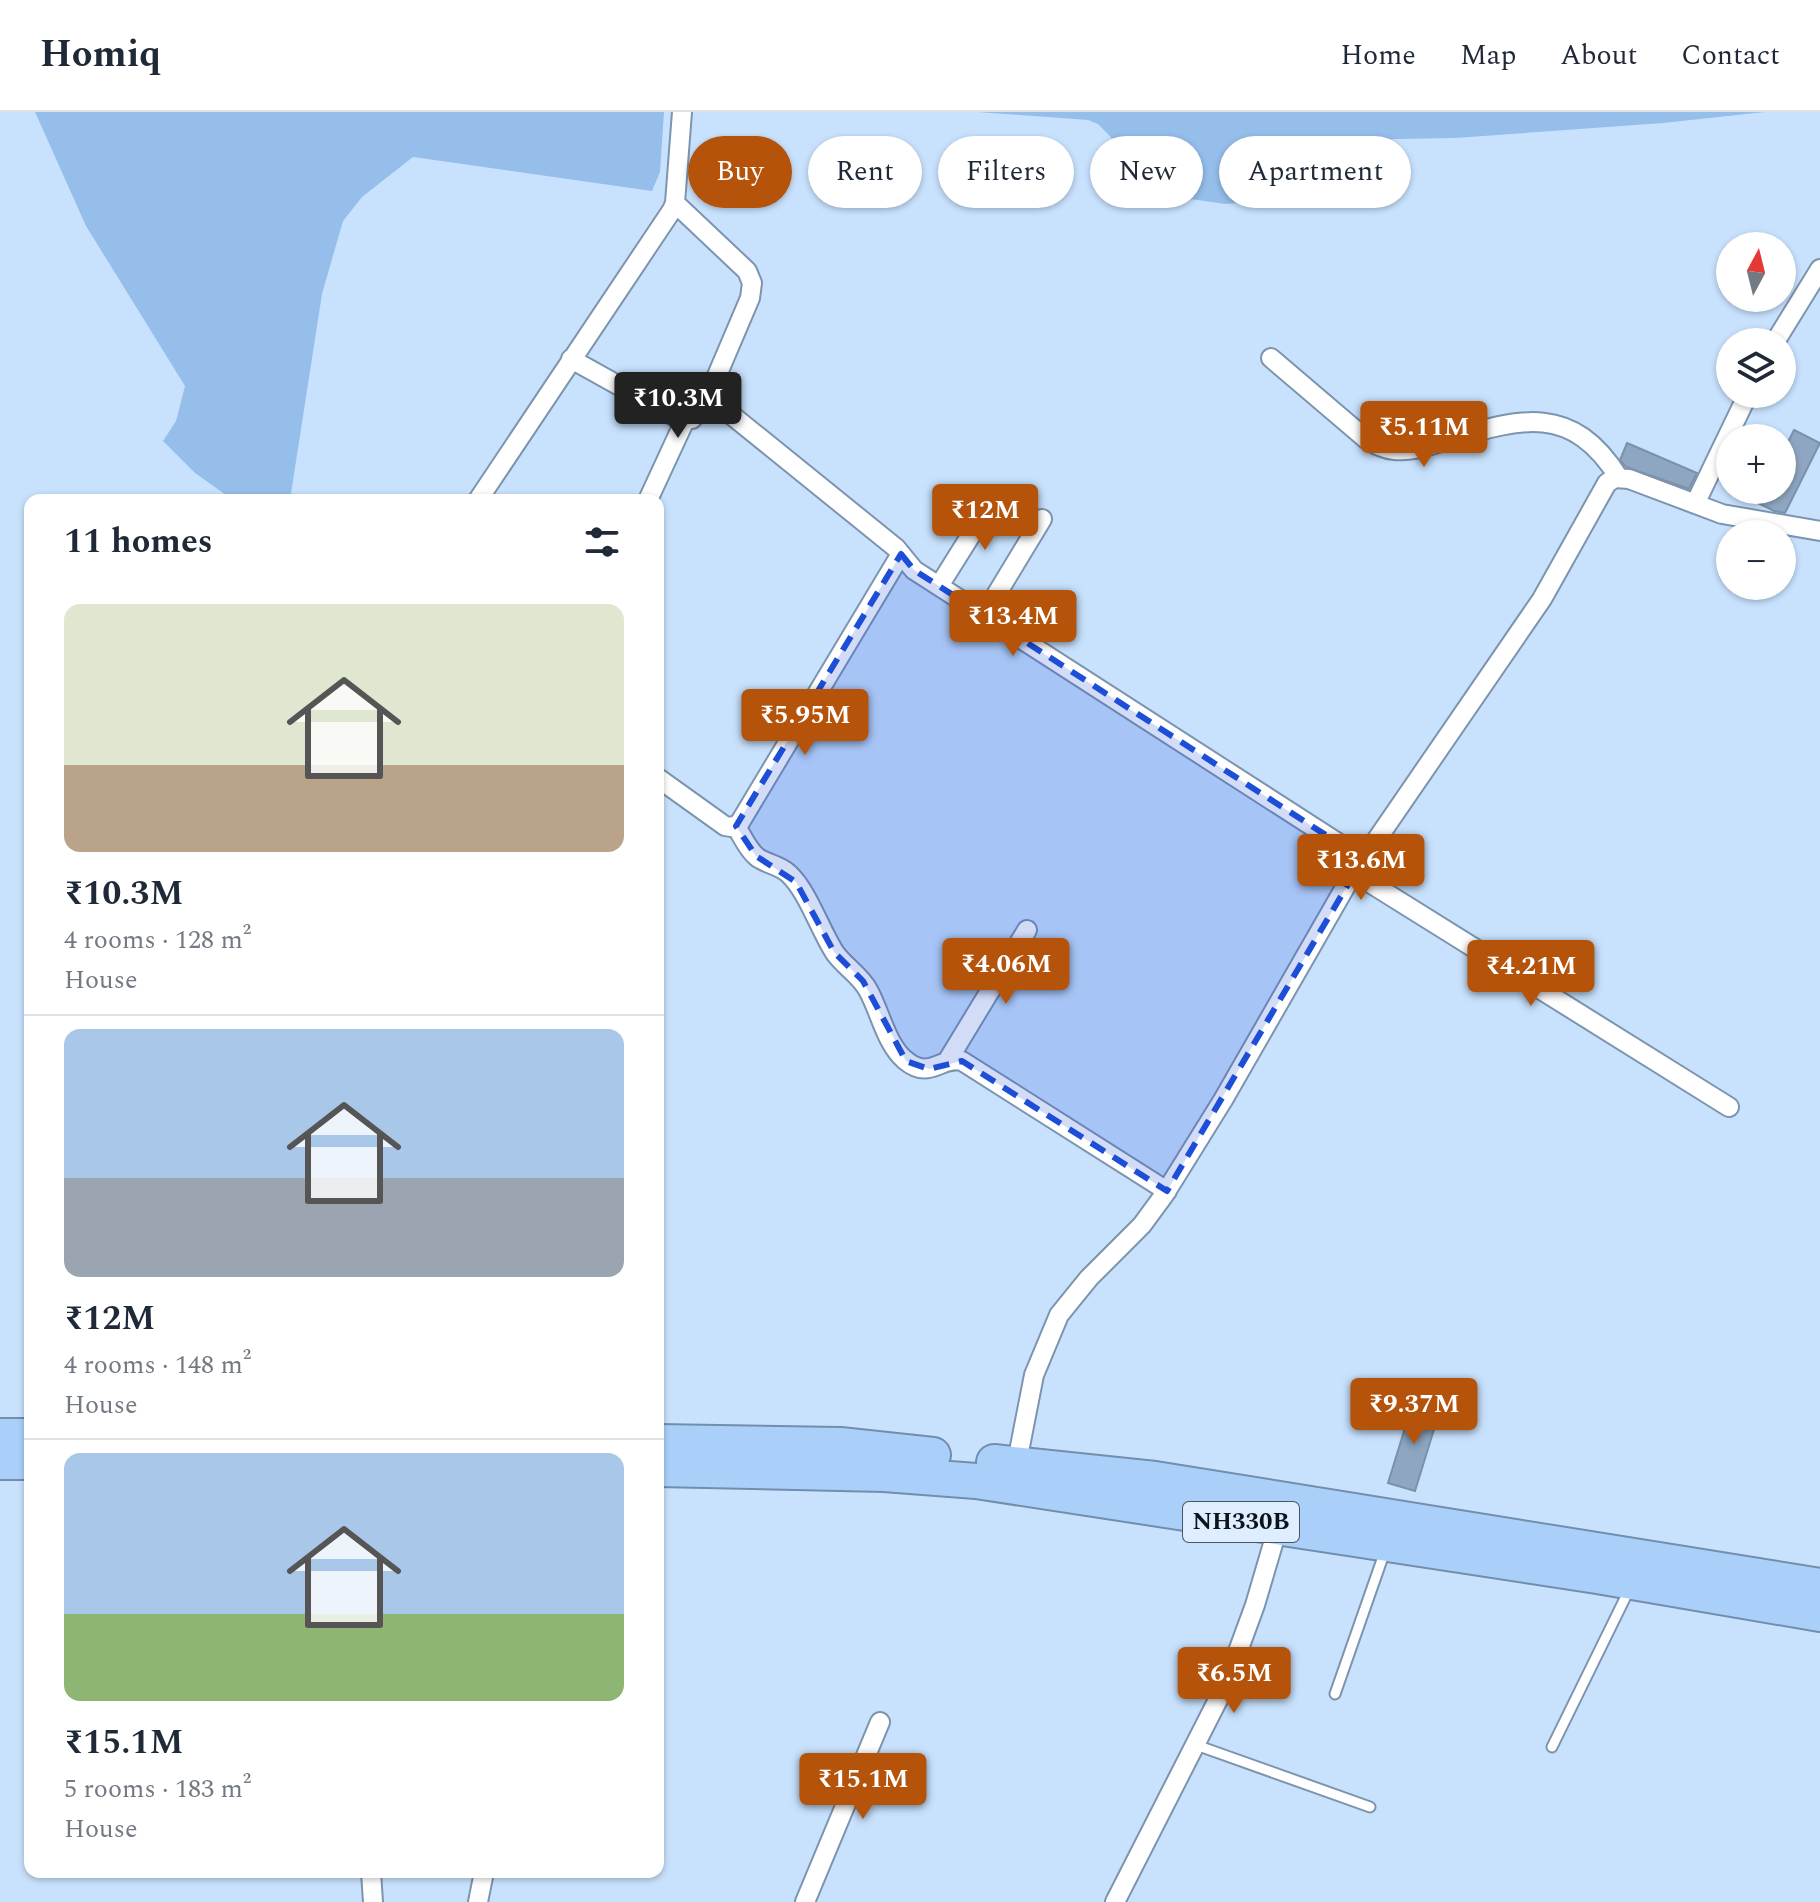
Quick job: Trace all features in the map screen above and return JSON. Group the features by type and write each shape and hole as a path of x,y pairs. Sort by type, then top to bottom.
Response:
{"highway":[{"path":"0,1436 24,1436"},
{"name":"NH330B","path":"664,1442 840,1445 1015,1475 1155,1479 1387,1544 1820,1614"},
{"path":"0,1462 24,1462"},
{"name":"NH330B","path":"664,1469 884,1474 976,1481 1015,1475"},
{"name":"NH330B","path":"1282,1514 1820,1586"}],"street":[{"path":"482,494 675,203 682,112"},
{"path":"571,359 677,418 685,420 698,415 750,298 752,283 747,271 675,203"},
{"path":"1784,328 1820,269"},
{"path":"1271,358 1366,439 1383,448 1414,450 1492,427 1546,422 1568,429 1590,442 1604,455 1619,478"},
{"path":"708,396 901,554 914,570 1729,1107"},
{"path":"1695,504 1741,408"},
{"path":"651,494 685,420"},
{"path":"1015,1475 1034,1375 1059,1315 1089,1278 1142,1225 1167,1191 1359,866 1542,599 1607,483 1619,478 1629,479 1722,514 1820,531"},
{"path":"939,586 996,495"},
{"path":"984,615 1042,519"},
{"path":"664,782 725,826 736,826 744,820 901,554"},
{"path":"736,826 756,856 783,869 796,882 834,952 863,981 896,1049 906,1061 935,1069 948,1060 1027,930"},
{"path":"948,1060 962,1061 1167,1191"},
{"path":"1121,1900 1226,1684 1255,1605 1282,1514"},
{"path":"805,1902 880,1722"},
{"path":"371,1878 373,1902"},
{"path":"478,1902 483,1878"}],"lane":[{"path":"1335,1694 1387,1544"},
{"path":"1552,1747 1632,1582"},
{"path":"1196,1745 1370,1807"}],"highlighted area":[{"path":"901,554 914,570 1363,859 1167,1191 962,1061 929,1069 906,1061 863,981 834,952 796,882 756,856 736,826"}],"shaded area":[{"path":"35,112 664,112 660,172 652,191 413,157 362,197 343,221 322,294 291,494 225,494 195,473 163,441 176,421 185,386 86,226"},
{"path":"977,112 1765,112 1663,123 1455,138 1219,136 1219,203 1203,201 1203,136 1110,136 1098,124 1088,120"}],"building":[{"path":"1796,431 1820,443 1796,491"},
{"path":"1627,443 1697,473 1689,489 1626,467 1620,460"},
{"path":"1760,504 1790,504 1785,513"},
{"path":"1413,1402 1440,1410 1415,1491 1388,1483"}]}
